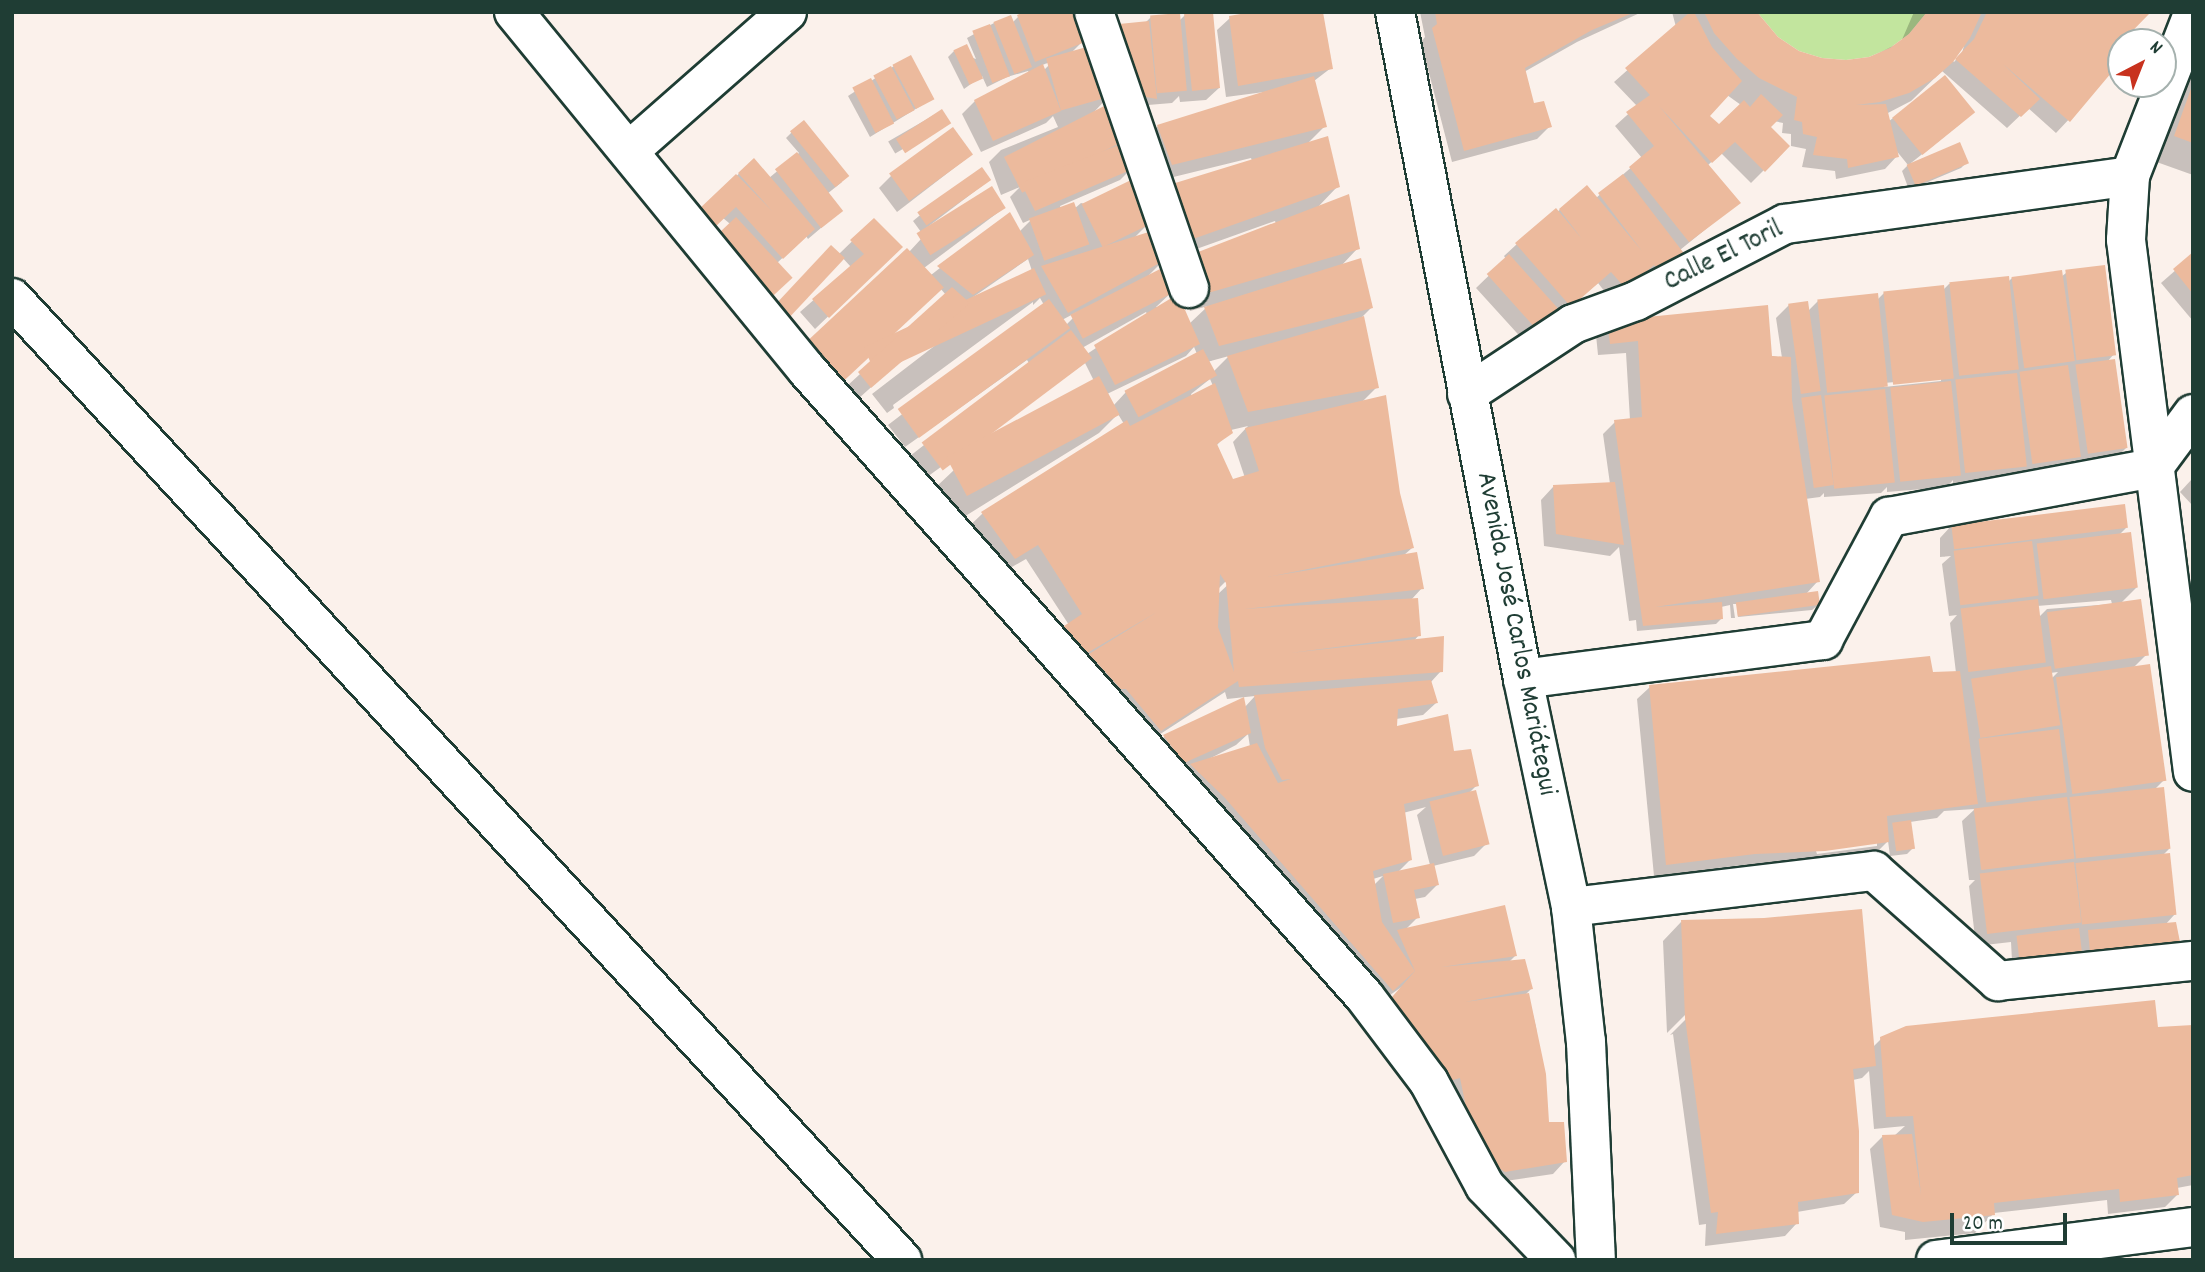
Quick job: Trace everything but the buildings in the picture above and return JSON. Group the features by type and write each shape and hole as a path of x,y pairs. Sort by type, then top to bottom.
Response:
{"street":[{"path":"514,12 630,150 807,370 1365,997 1429,1082 1485,1185 1556,1260"},
{"path":"630,150 787,12"},
{"path":"1094,12 1189,288"},
{"name":"Avenida José Carlos Mariátegui","path":"1395,12 1523,679 1571,907 1586,1042 1596,1260"},
{"path":"2192,760 2126,240 2130,176 2193,14"},
{"name":"Calle El Toril","path":"1467,394 1573,324 1636,301 1785,223 2130,176"},
{"path":"12,298 902,1260"},
{"path":"1523,679 1823,640 1889,517 2153,468 2193,414"},
{"path":"1571,907 1874,871 1998,981 2193,961"},
{"path":"1936,1260 2193,1227"}],"green space":[{"path":"1757,12 1927,12 1909,34 1890,48 1869,57 1846,60 1822,58 1799,51 1778,37"}]}
